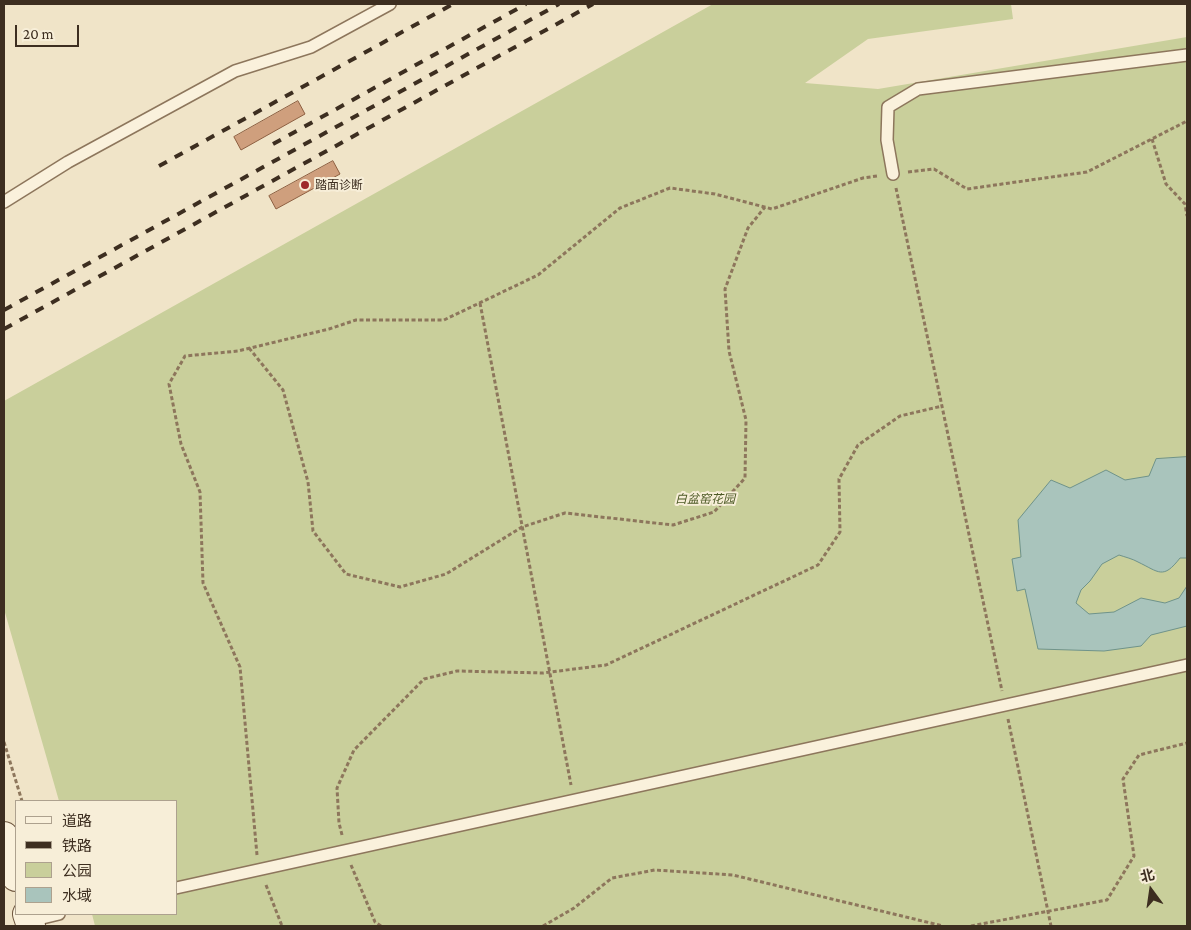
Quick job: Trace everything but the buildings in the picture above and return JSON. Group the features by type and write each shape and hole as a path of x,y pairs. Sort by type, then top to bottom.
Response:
{"main road":[{"path":"4,836 15,874"}],"lane":[{"path":"4,202 68,162 235,71 311,47 390,4"},
{"path":"893,174 886,140 888,108 918,89 1187,55"},
{"path":"178,888 1187,665"},
{"path":"29,920 53,915"}],"path":[{"path":"282,926 260,870 240,667 203,583 200,492 181,444 169,384 185,356 238,351 356,320 444,320 538,275 620,208 670,188 715,194 772,209 864,178 934,169 967,190 1087,172 1187,121"},
{"path":"1152,139 1166,184 1185,204 1187,216"},
{"path":"893,174 1051,926"},
{"path":"249,348 283,390 308,482 313,531 346,574 400,587 446,574 522,527 565,513 673,525 714,512 745,478 746,420 729,351 725,289 748,228 765,207"},
{"path":"480,303 574,800"},
{"path":"381,926 375,922 345,851 339,823 337,788 354,750 424,679 456,671 550,672 606,665 818,564 840,532 838,479 858,445 900,416 942,406"},
{"path":"4,742 22,800"},
{"path":"971,926 1108,900 1134,856 1122,779 1140,755 1187,743"},
{"path":"543,926 574,908 612,878 655,870 733,875 943,926"}],"green space":[{"name":"白盆窑花园","path":"713,4 1011,4 1013,19 868,39 805,83 878,89 1187,37 1187,926 95,926 92,915 178,915 178,800 59,800 4,609 4,401"}],"water":[{"path":"1187,457 1187,558 1180,558 1165,572 1160,572 1119,555 1102,564 1081,590 1076,603 1089,614 1114,612 1141,598 1165,603 1179,598 1187,586 1187,626 1151,635 1141,646 1104,651 1038,649 1025,589 1017,591 1012,559 1021,557 1018,520 1051,480 1070,488 1106,470 1125,480 1149,476 1156,459"}],"railway":[{"path":"159,166 453,4"},
{"path":"273,144 526,4"},
{"path":"4,310 559,4"},
{"path":"4,329 593,4"}],"place":[{"name":"踏面诊断","path":"305,185"}]}
